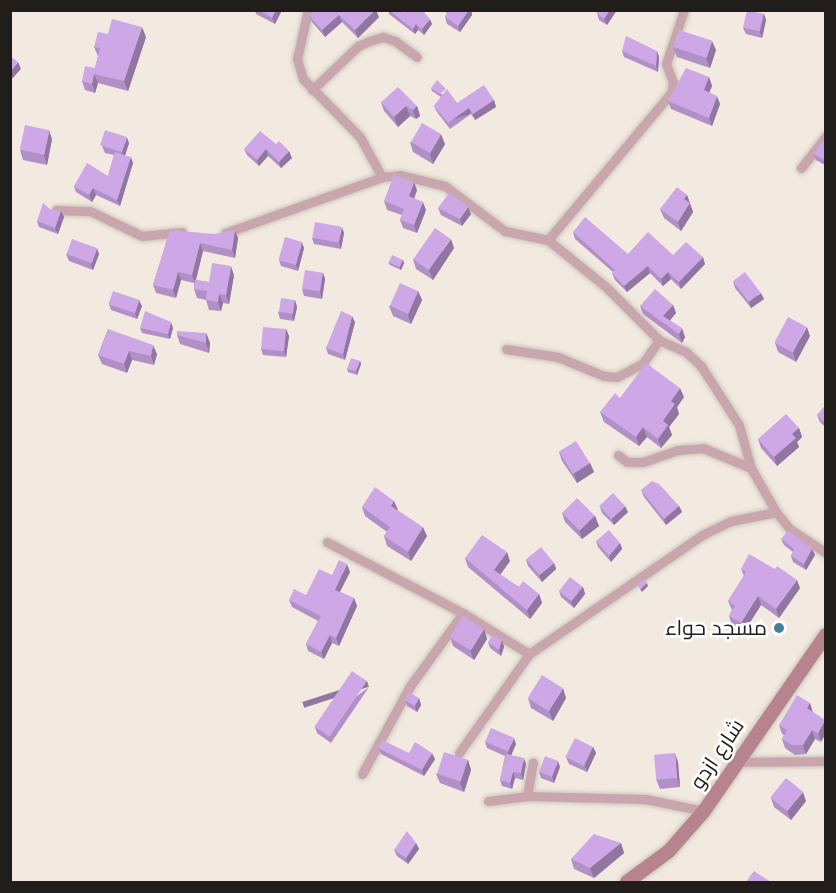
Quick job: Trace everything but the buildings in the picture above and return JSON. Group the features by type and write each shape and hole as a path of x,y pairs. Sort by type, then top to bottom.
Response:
{"street":[{"path":"308,10 297,59 303,79 360,137 382,177"},
{"path":"548,240 671,93 673,82 666,64 684,10"},
{"path":"312,90 358,46 369,41 383,38 395,40 417,57"},
{"path":"801,168 825,136"},
{"path":"217,234 238,231 382,177 400,175 445,186 505,231 548,240 606,287 659,340 686,352 724,397 739,425 751,468 776,512 790,529 825,553"},
{"path":"56,210 90,211 142,236 198,233"},
{"path":"506,349 558,357 604,376 617,377 643,363 659,340"},
{"path":"618,455 627,462 643,462 677,450 703,448 751,468"},
{"path":"459,753 529,654 702,535 731,521 776,512"},
{"path":"327,542 463,613 529,654"},
{"path":"362,774 410,686 463,613"},
{"name":"شارع ازدو","path":"627,882 669,851 704,811 825,635"},
{"path":"737,762 825,761"},
{"path":"527,796 533,763"},
{"path":"488,801 527,796 645,799 704,811"}],"place":[{"name":"مسجد حواء","path":"779,628"}]}
